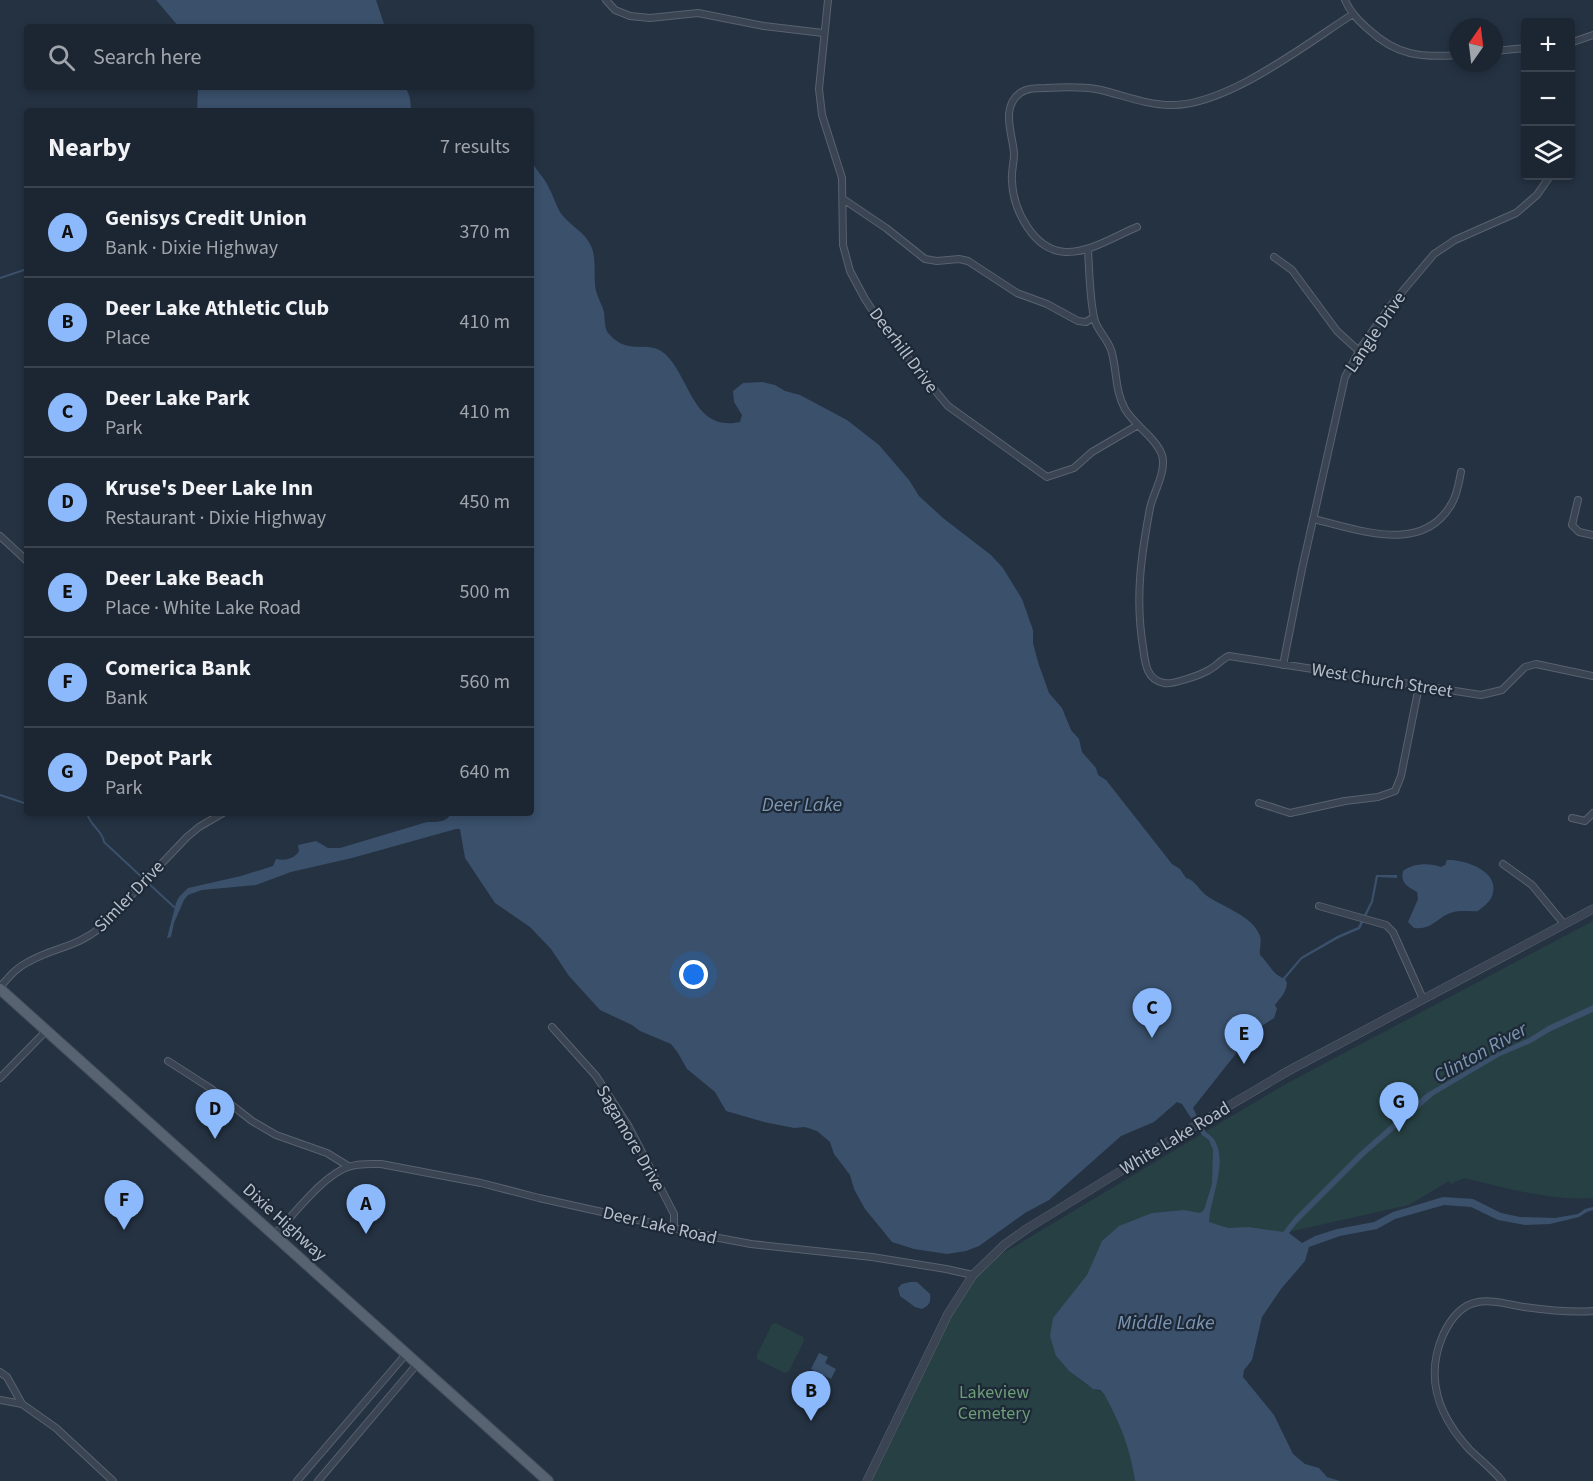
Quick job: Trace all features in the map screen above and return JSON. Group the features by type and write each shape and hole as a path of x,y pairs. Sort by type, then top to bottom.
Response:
{"main road":[{"name":"Dixie Highway","path":"0,988 548,1481"}],"street":[{"path":"606,0 615,10 630,16 650,18 698,12 764,26 824,33"},
{"name":"Deerhill Drive","path":"828,0 820,100 822,115 842,178 843,245 850,271 888,334 939,396 963,417 1047,477 1074,468 1092,452 1138,425"},
{"path":"1345,0 1353,14 1395,50 1415,55 1449,56"},
{"path":"1137,227 1088,249 1065,252 1047,246 1034,236 1015,202 1012,181 1013,151 1008,118 1014,100 1020,93 1030,89 1081,87 1150,103 1172,105 1193,102 1261,74 1353,14"},
{"path":"1575,41 1593,35"},
{"path":"1503,50 1521,48"},
{"name":"Langle Drive","path":"1283,665 1340,393 1345,377 1359,351 1391,305 1434,254 1455,240 1516,213 1537,195 1547,180"},
{"path":"843,199 886,228 925,259 968,261 1017,293 1047,304 1070,317 1086,322 1094,317"},
{"path":"1088,249 1094,317 1101,334 1112,349 1118,395 1127,412 1138,425"},
{"path":"1274,257 1292,270 1337,331 1359,351"},
{"name":"West Church Street","path":"1138,425 1162,455 1160,474 1150,506 1138,596 1146,665 1151,676 1162,683 1207,672 1219,661 1229,656 1466,693 1491,693 1502,690 1525,667 1536,664 1593,676"},
{"path":"1313,519 1389,535 1416,534 1442,517 1453,502 1461,472"},
{"path":"1578,500 1572,525 1579,532 1593,535"},
{"path":"0,536 24,558"},
{"path":"1259,802 1290,813 1395,792 1401,776 1419,686"},
{"path":"1572,818 1585,821 1593,813"},
{"name":"Simler Drive","path":"0,988 14,971 26,963 88,938 187,837 218,816"},
{"path":"1503,864 1537,889 1564,924"},
{"path":"1319,906 1364,917 1386,925 1394,932 1423,999"},
{"name":"White Lake Road","path":"867,1481 948,1314 974,1275 1004,1245 1028,1228 1288,1071 1593,909"},
{"name":"Sagamore Drive","path":"552,1027 596,1076 628,1127 674,1214 674,1228"},
{"path":"0,1078 46,1031"},
{"path":"168,1061 276,1135 327,1153 348,1166 323,1183 274,1235"},
{"name":"Deer Lake Road","path":"348,1166 364,1163 481,1183 539,1198 751,1244 866,1256 974,1275"},
{"path":"1502,1481 1469,1449 1443,1414 1435,1382 1434,1366 1449,1322 1468,1305 1480,1301 1543,1309 1593,1311"},
{"path":"297,1481 407,1353"},
{"path":"318,1481 418,1363"},
{"path":"0,1372 7,1377 22,1404"},
{"path":"0,1400 22,1404 56,1428 113,1481"},
{"path":"337,1434 349,1444"}],"green space":[{"name":"Lakeview Cemetery","path":"1593,921 1593,1198 1544,1196 1464,1178 1451,1184 1449,1181 1409,1205 1293,1231 1059,1310 1056,1356 1080,1380 1104,1394 1124,1436 1135,1481 872,1481 954,1310 980,1273 995,1258 1282,1086"},
{"path":"776,1323 803,1337 804,1341 789,1371 785,1373 757,1359 772,1324"}],"water":[{"path":"156,0 376,0 384,24 176,24"},
{"path":"198,90 406,90 411,108 197,108"},
{"name":"Deer Lake","path":"534,166 547,184 561,213 591,246 594,256 596,291 604,312 605,327 617,341 632,347 647,347 662,351 677,369 696,404 713,420 725,423 740,422 742,415 734,402 733,391 743,383 762,382 800,395 847,420 879,445 909,480 919,496 943,518 991,555 1003,568 1022,599 1033,630 1033,643 1038,662 1049,693 1062,708 1071,730 1079,739 1082,752 1096,768 1098,775 1106,780 1172,864 1207,896 1251,923 1260,936 1260,955 1276,974 1283,978 1301,957 1337,936 1358,927 1371,901 1376,875 1397,875 1397,878 1378,877 1373,902 1360,929 1302,959 1285,979 1287,983 1283,995 1275,1005 1277,1009 1274,1018 1253,1032 1193,1108 1207,1133 1215,1141 1219,1152 1219,1172 1209,1222 1228,1228 1249,1227 1283,1232 1360,1152 1427,1093 1498,1052 1593,1005 1593,1012 1500,1056 1434,1095 1364,1156 1289,1233 1302,1243 1315,1236 1374,1222 1393,1212 1443,1197 1473,1199 1501,1213 1520,1217 1555,1218 1578,1214 1593,1207 1593,1210 1579,1217 1550,1224 1525,1225 1498,1220 1471,1207 1444,1205 1395,1219 1377,1229 1340,1236 1309,1247 1305,1261 1281,1289 1262,1317 1252,1360 1244,1370 1243,1377 1274,1415 1293,1454 1305,1464 1319,1468 1327,1477 1340,1481 1135,1481 1124,1436 1104,1394 1100,1390 1093,1389 1069,1371 1056,1356 1050,1336 1053,1318 1087,1275 1102,1241 1119,1226 1152,1213 1184,1210 1200,1213 1204,1210 1212,1184 1213,1150 1209,1140 1202,1135 1182,1104 1177,1102 1154,1122 1121,1136 1049,1200 1025,1213 979,1246 947,1254 914,1249 892,1242 865,1209 854,1189 850,1175 834,1154 830,1142 817,1131 805,1127 794,1128 764,1122 726,1111 715,1092 687,1069 671,1044 600,1010 569,976 551,949 530,927 495,903 465,858 460,829 291,872 256,885 202,890 188,895 174,923 171,937 167,938 176,903 188,888 273,866 276,859 295,856 299,851 298,845 316,841 328,848 340,848 427,822 447,819 449,816 534,816"},
{"path":"1447,860 1462,861 1485,872 1493,884 1491,898 1478,911 1454,912 1426,927 1414,928 1408,922 1418,899 1417,892 1404,882 1403,871 1422,864 1441,867"},
{"path":"910,1282 917,1282 930,1294 929,1303 922,1309 915,1307 900,1296 898,1288"},
{"path":"819,1353 828,1357 825,1363 836,1369 831,1379 811,1369"}],"waterway":[{"path":"0,278 24,270"},
{"path":"0,795 24,803"},
{"path":"88,816 104,842 174,907"}],"place":[{"name":"Deer Lake Park","path":"1152,1038"},
{"name":"Deer Lake Beach","path":"1244,1064"},
{"name":"Depot Park","path":"1399,1132"},
{"name":"Kruse's Deer Lake Inn","path":"215,1139"},
{"name":"Comerica Bank","path":"124,1230"},
{"name":"Genisys Credit Union","path":"366,1234"},
{"name":"Deer Lake Athletic Club","path":"811,1421"}],"water label":[{"name":"Clinton River","path":"1480,1052"},
{"name":"Middle Lake","path":"1166,1322"}]}
